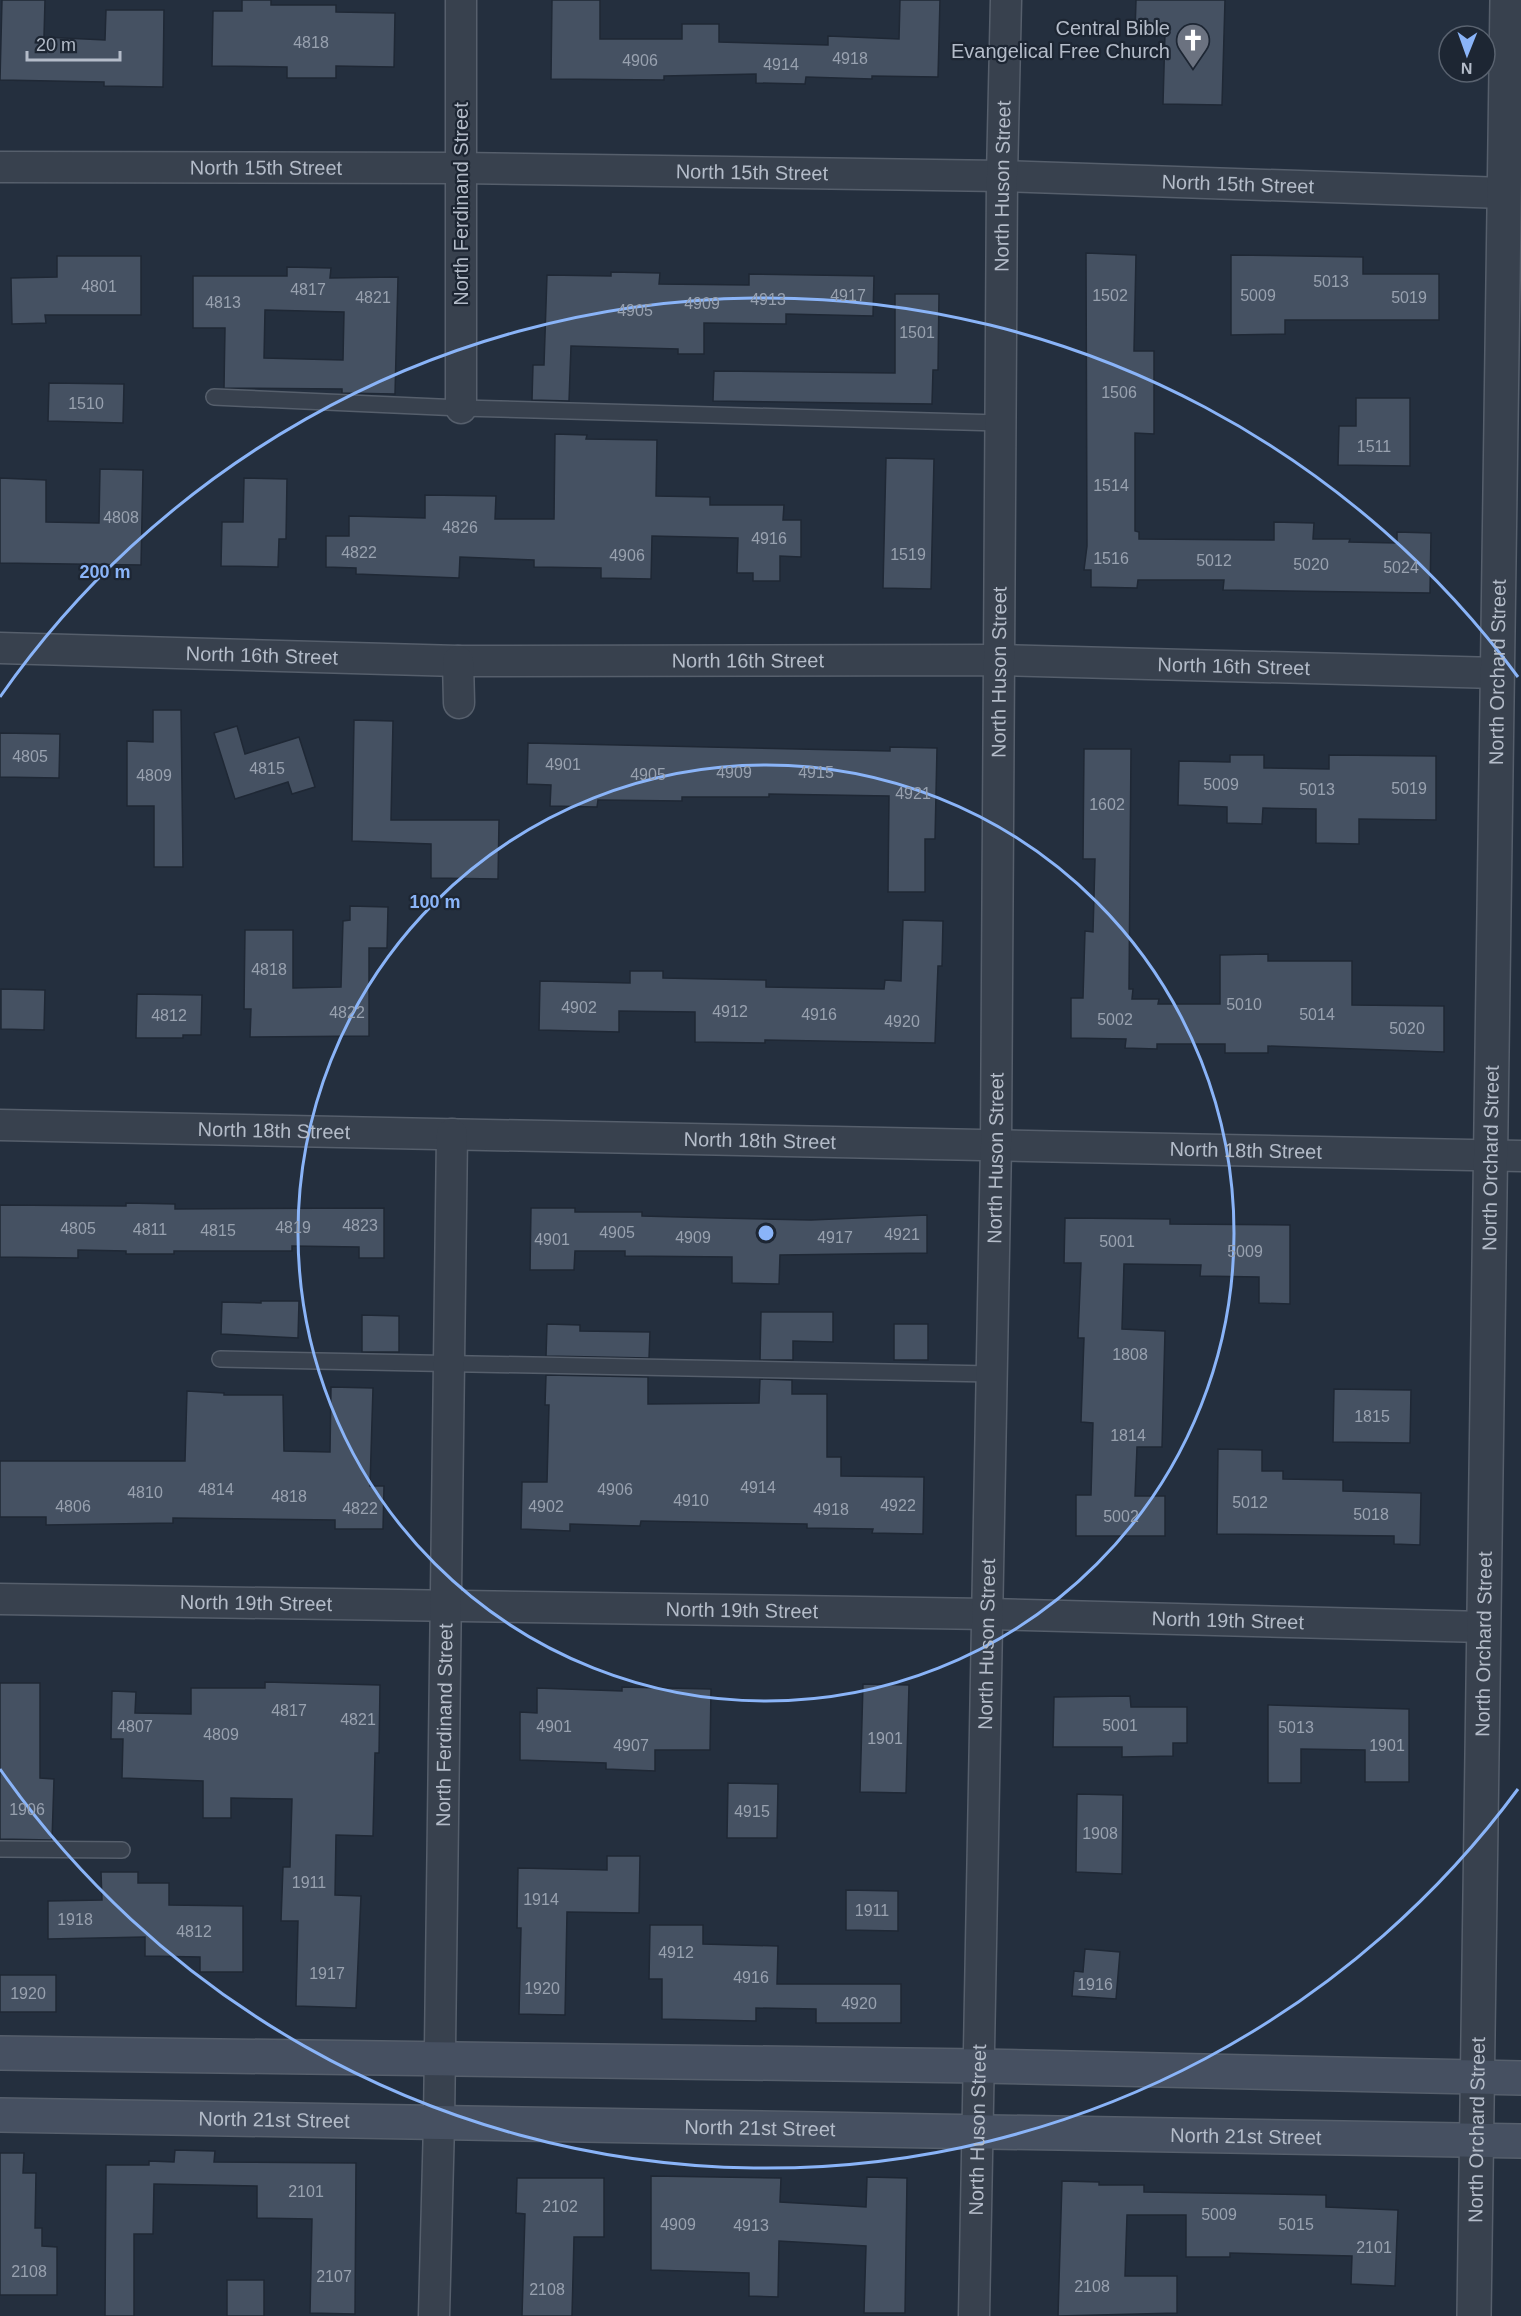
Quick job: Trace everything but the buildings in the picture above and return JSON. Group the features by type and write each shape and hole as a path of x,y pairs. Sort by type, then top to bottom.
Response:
{"main road":[{"path":"0,2053 440,2061 978,2066 1521,2078"},
{"name":"North 21st Street","path":"0,2115 1521,2140"}],"street":[{"name":"North Ferdinand Street","path":"461,0 461,408"},
{"name":"North Huson Street","path":"974,2316 996,1145 1002,176 1006,0"},
{"name":"North Orchard Street","path":"1474,2316 1484,1627 1505,1156 1497,673 1507,0"},
{"name":"North 15th Street","path":"0,167 460,168 1002,176 1504,193"},
{"name":"North 16th Street","path":"0,648 458,661 998,660 1497,673"},
{"path":"458,661 459,703"},
{"name":"North 18th Street","path":"0,1125 1505,1156"},
{"name":"North Ferdinand Street","path":"434,2316 440,2061 444,1606 452,1134"},
{"name":"North 19th Street","path":"0,1599 988,1614 1484,1627"}],"lane":[{"path":"214,397 461,408 1000,423"},
{"path":"220,1359 992,1374"},
{"path":"0,1850 122,1850"}],"place":[{"name":"Central Bible Evangelical Free Church","path":"1193,69"}]}
